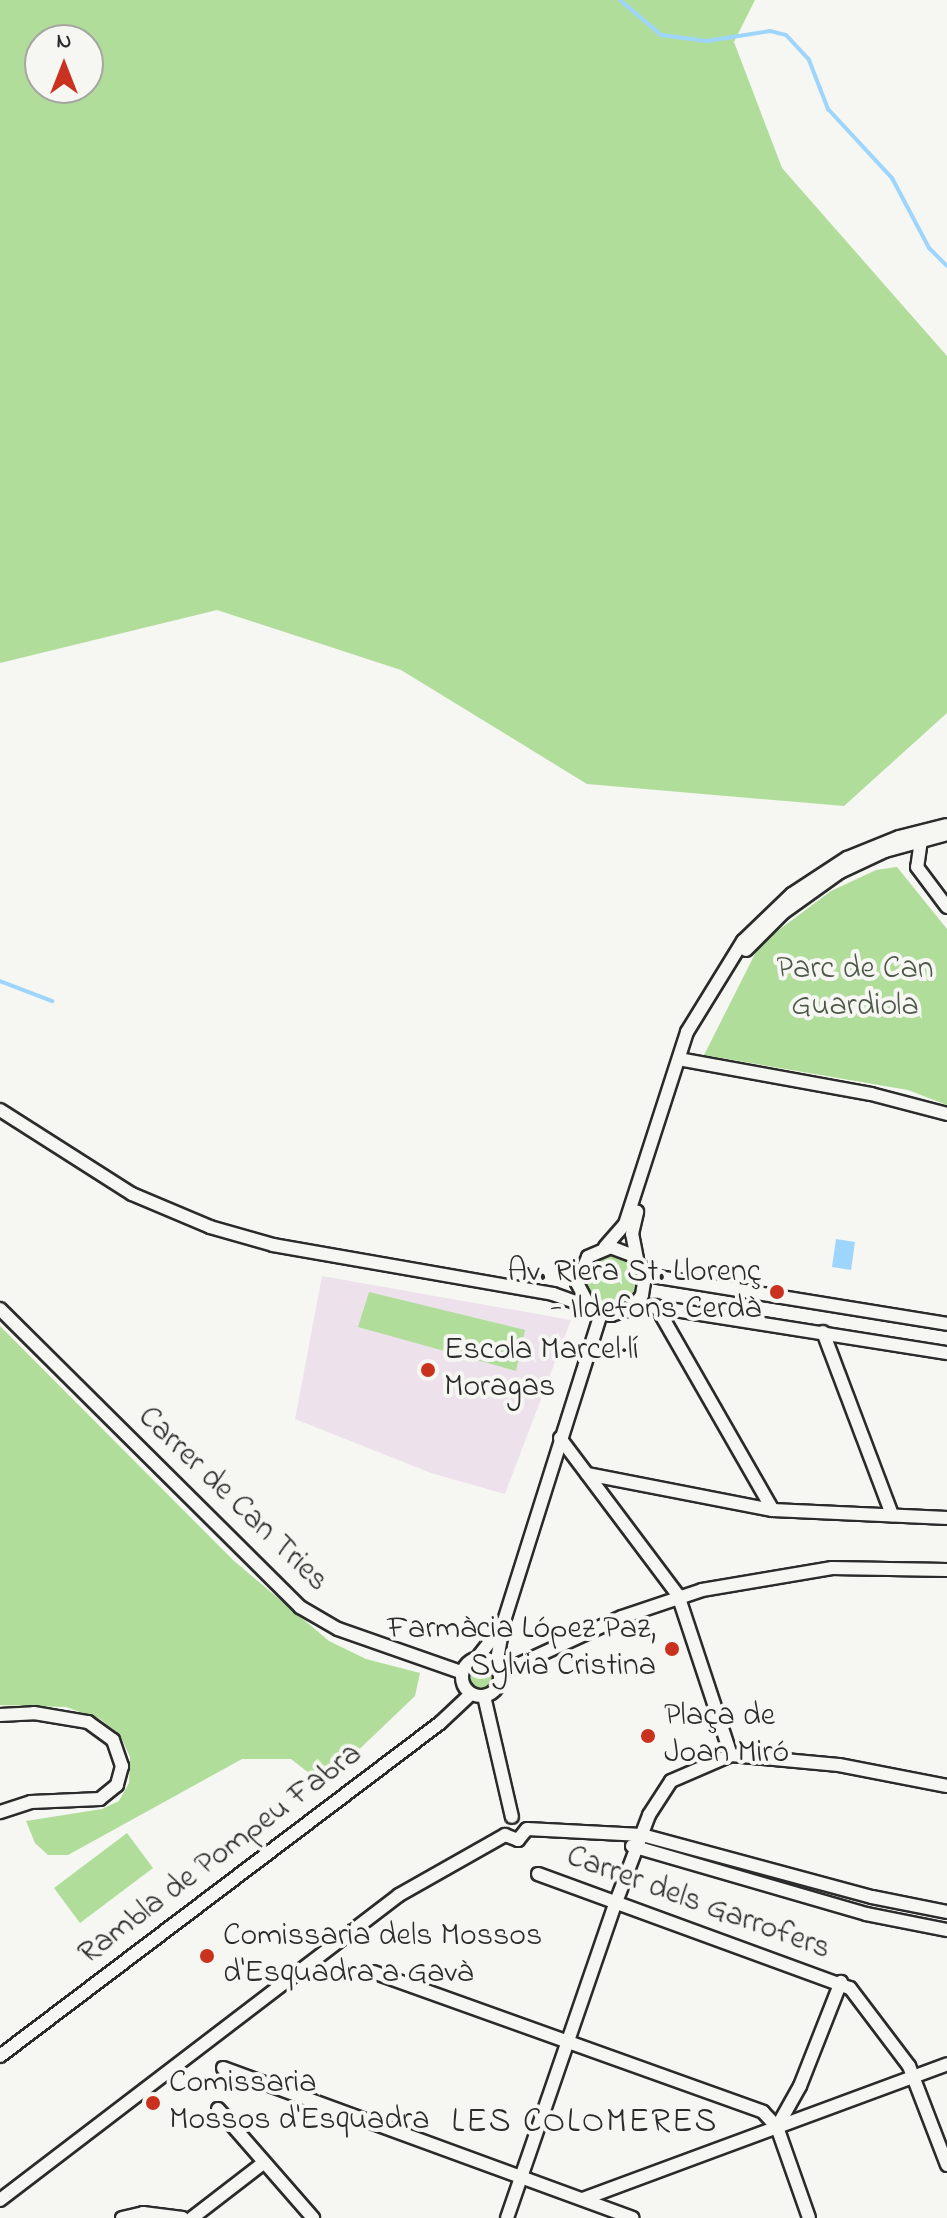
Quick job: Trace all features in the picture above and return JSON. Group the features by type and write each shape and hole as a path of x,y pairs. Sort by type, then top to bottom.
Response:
{"street":[{"path":"553,1294 577,1279 584,1262 619,1236 687,1032 743,941 780,903 840,863 899,837 947,825"},
{"path":"637,1304 645,1285 633,1226 684,1060 712,1000 762,931 840,872 921,840 947,834"},
{"path":"921,840 917,867 947,907"},
{"path":"684,1060 871,1094 947,1114"},
{"path":"0,1110 132,1194 240,1238 553,1294 601,1313 620,1314 637,1304 656,1306 947,1353"},
{"path":"602,1249 624,1250 658,1277 947,1324"},
{"path":"577,1279 589,1306"},
{"path":"656,1306 773,1510"},
{"name":"Carrer de Can Tries","path":"0,1309 312,1616 461,1672"},
{"path":"498,1669 502,1627 601,1313"},
{"path":"823,1332 892,1515"},
{"path":"560,1438 678,1595 731,1755"},
{"path":"587,1474 773,1510 947,1518"},
{"path":"498,1669 678,1595 832,1568 947,1570"},
{"path":"502,1627 478,1657 461,1672 477,1695 512,1817"},
{"path":"478,1657 498,1669"},
{"name":"Rambla de Pompeu Fabra","path":"0,2056 477,1695 498,1685 498,1669"},
{"path":"0,1715 34,1713 88,1722 113,1740 122,1766 117,1785 100,1799 31,1802 0,1812"},
{"path":"507,2218 616,1902 642,1835 671,1781 731,1755 839,1765 947,1786"},
{"path":"505,1835 504,1823 512,1817 523,1819 527,1829"},
{"path":"505,1835 518,1840 527,1829"},
{"path":"527,1829 625,1838 642,1835 872,1897 947,1912"},
{"path":"0,2200 399,1895 505,1835"},
{"path":"625,1838 636,1851 866,1914 947,1930"},
{"name":"Carrer dels Garrofers","path":"538,1874 841,1982"},
{"path":"373,1972 763,2112 777,2127 809,2218"},
{"path":"841,1982 913,2077 947,2165"},
{"path":"777,2127 800,2086 841,1982"},
{"path":"583,2199 947,2064"},
{"path":"223,2068 632,2218"},
{"path":"218,2109 262,2164 313,2218"},
{"path":"192,2218 262,2164"},
{"path":"122,2218 143,2213 183,2218"}],"shaded area":[{"name":"Escola Marcel·lí Moragas","path":"322,1276 571,1320 505,1494 431,1473 295,1419"}],"green space":[{"path":"0,0 755,0 734,42 782,168 947,356 947,713 844,806 587,784 401,670 217,610 0,663"},
{"name":"Parc de Can Guardiola","path":"897,867 947,929 947,1105 908,1090 704,1055 760,944 831,891 876,870"},
{"path":"612,1256 630,1263 637,1281 630,1299 612,1306 594,1299 587,1281 594,1263"},
{"path":"369,1292 525,1330 516,1371 358,1327"},
{"path":"0,1326 233,1560 329,1641 366,1659 420,1673 415,1696 323,1784 291,1759 242,1759 68,1855 48,1855 35,1843 26,1821 102,1809 119,1801 129,1783 130,1757 120,1735 100,1719 66,1707 0,1705"},
{"path":"481,1662 491,1666 495,1676 491,1686 481,1690 471,1686 467,1676 471,1666"},
{"path":"127,1833 153,1868 80,1923 54,1888"}],"water":[{"path":"836,1239 855,1242 851,1270 832,1267"}],"waterway":[{"path":"620,0 661,35 707,41 770,31 786,35 809,60 828,109 892,178 929,248 947,266"},
{"path":"0,981 52,1001"}],"place":[{"name":"Av. Riera St. Llorenç - Ildefons Cerdà","path":"777,1292"},
{"name":"Escola Marcel·lí Moragas","path":"428,1370"},
{"name":"Farmàcia López Paz, Sylvia Cristina","path":"672,1649"},
{"name":"Plaça de Joan Miró","path":"648,1736"},
{"name":"Comissaria dels Mossos d'Esquadra a Gavà","path":"207,1956"},
{"name":"Comissaria Mossos d'Esquadra","path":"153,2103"}],"district":[{"name":"LES COLOMERES","path":"585,2124"}]}
